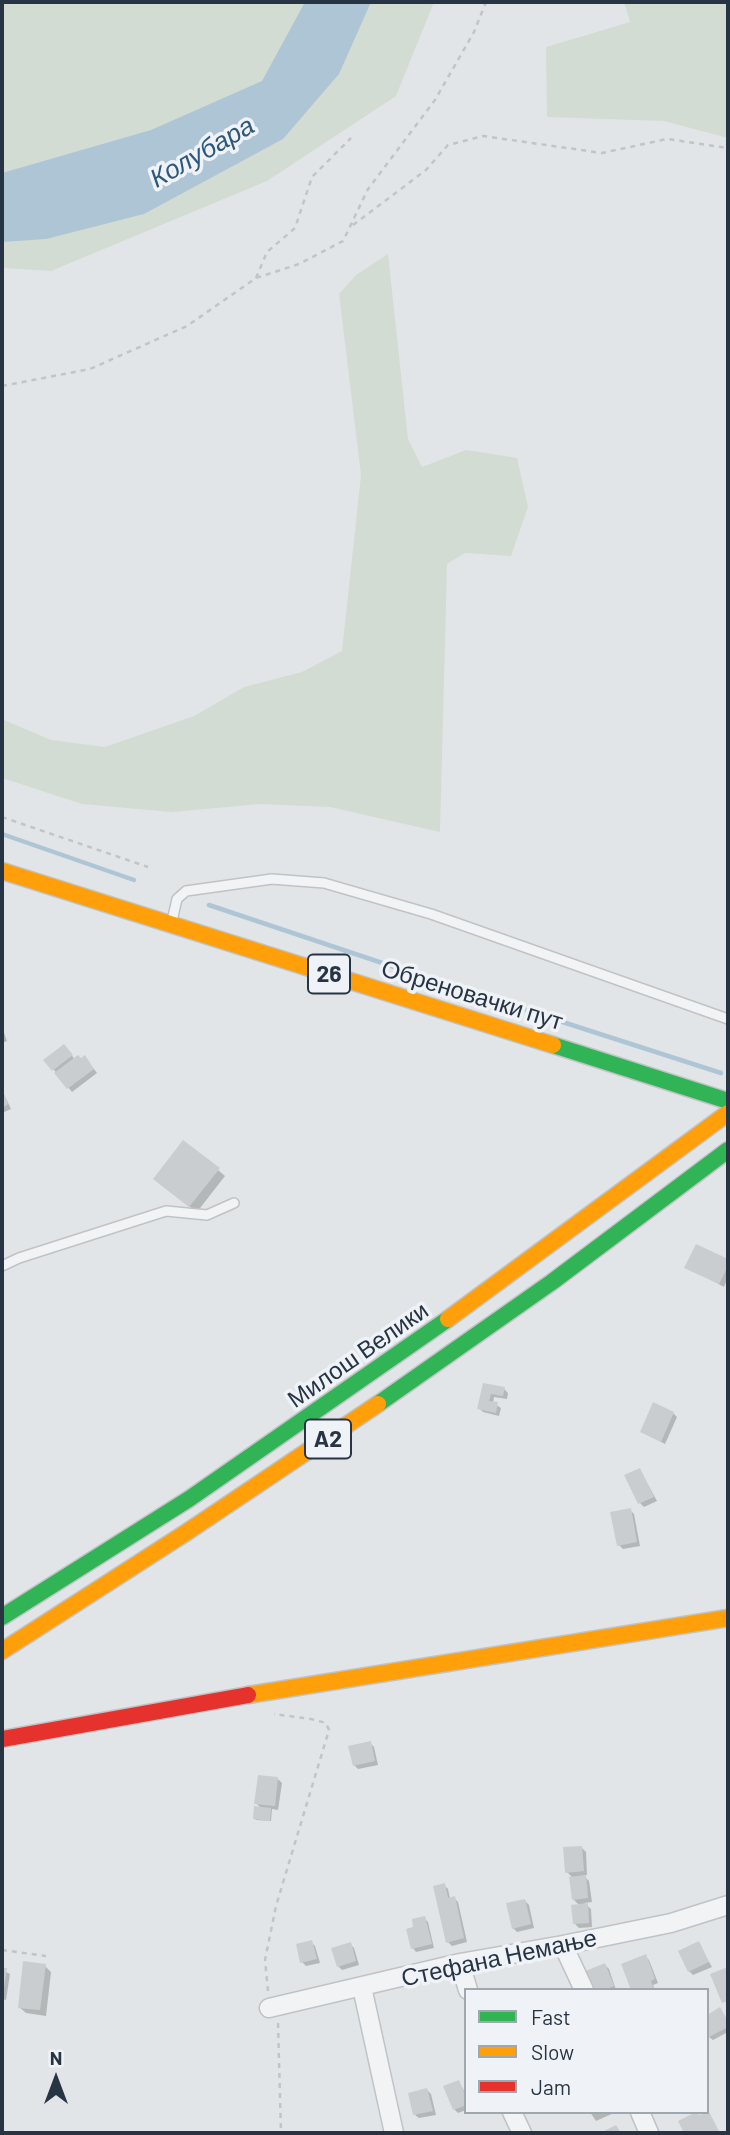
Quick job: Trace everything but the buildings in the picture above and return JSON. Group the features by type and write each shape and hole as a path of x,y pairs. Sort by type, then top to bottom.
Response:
{"main road":[{"name":"Обреновачки пут","path":"2,870 728,1101"},
{"name":"Милош Велики","path":"2,1617 181,1504 431,1333 728,1113"},
{"name":"A2","path":"2,1651 331,1437 596,1250 728,1150"},
{"path":"2,1739 256,1694 728,1618"}],"street":[{"name":"Стефана Немање","path":"273,2007 460,1963 671,1923 728,1905"},
{"path":"563,1945 582,1988"},
{"path":"460,1963 467,1988"},
{"path":"362,1987 394,2133"},
{"path":"514,2114 522,2133"},
{"path":"641,2114 649,2133"}],"lane":[{"path":"172,926 177,899 186,891 272,879 324,883 431,914 728,1019"},
{"path":"2,1266 19,1258 166,1211 207,1215 234,1203"}],"path":[{"path":"2,386 90,369 187,326 256,278 299,264 343,241 368,189 435,100 474,32 486,2"},
{"path":"350,227 426,170 448,145 483,136 602,153 667,139 728,148"},
{"path":"256,278 267,252 295,228 312,177 351,138"},
{"path":"2,817 148,867"},
{"path":"256,1694 263,1712 326,1723 329,1730 276,1906 265,1960 273,2007 281,2133"},
{"path":"2,1950 46,1956"}],"shaded area":[{"path":"2,2 434,2 396,96 267,181 51,271 2,268"},
{"path":"624,2 728,2 728,138 664,121 547,117 546,47 630,22"},
{"path":"388,254 408,439 422,467 466,450 517,458 528,507 511,556 465,553 447,564 440,832 330,807 260,804 172,812 82,804 2,778 2,719 51,740 105,747 194,716 244,687 302,672 342,651 361,475 339,294 356,275"}],"water":[{"name":"Колубара","path":"305,2 371,2 339,74 283,139 144,214 46,239 2,242 2,173 151,130 262,81"}],"waterway":[{"path":"2,834 134,880"},
{"path":"209,905 721,1073"}],"traffic: fast":[{"path":"553,1045 728,1101"},
{"path":"378,1404 552,1282 728,1150"},
{"path":"2,1617 189,1499 448,1319"}],"traffic: slow":[{"path":"2,871 553,1045"},
{"path":"448,1319 728,1113"},
{"path":"2,1651 187,1532 378,1404"},
{"path":"248,1695 728,1618"}],"traffic: jam":[{"path":"2,1739 248,1695"}]}
